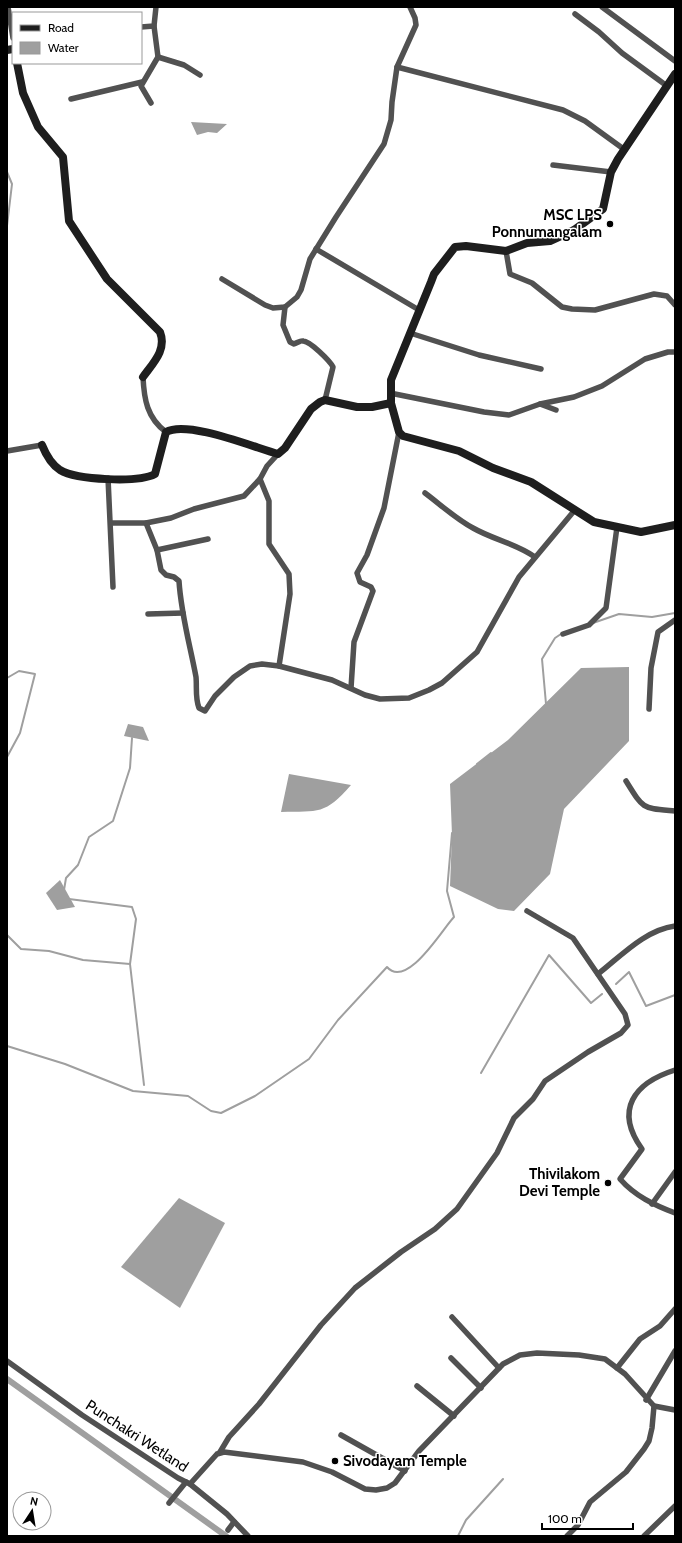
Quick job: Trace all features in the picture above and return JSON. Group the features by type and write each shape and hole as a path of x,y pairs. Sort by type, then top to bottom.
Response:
{"street":[{"path":"8,7 12,32"},
{"path":"151,103 143,92 141,86 158,57 154,26 156,7"},
{"path":"325,400 333,367 324,356 306,341 303,340 294,344 290,342 283,325 285,308 297,297 301,290 310,259 384,144 391,120 396,68 414,31 415,18 410,7"},
{"path":"602,7 675,61"},
{"path":"574,14 599,32 622,53 667,86"},
{"path":"142,27 154,26"},
{"path":"158,57 184,65 200,75"},
{"path":"17,64 23,93 38,127 63,157 69,222 107,279 160,332 162,348 143,377 147,407 153,420 166,432"},
{"path":"396,68 563,110 585,122 625,150"},
{"path":"350,688 354,642 373,591 371,587 360,582 357,574 367,555 384,508 399,432 391,403 391,380 434,274 455,247 466,246 506,251 527,243 550,241 574,230 603,209 611,172 675,74"},
{"path":"71,99 142,82"},
{"path":"553,165 611,172"},
{"path":"316,249 419,310"},
{"path":"506,251 510,274 532,283 562,307 595,310 654,294 667,296 675,305"},
{"path":"222,278 265,306 272,308 285,308"},
{"path":"410,333 479,356 540,369"},
{"path":"390,393 484,412 509,415 540,404 574,397 595,389 645,359 668,352 675,352"},
{"path":"111,523 146,523 171,518 194,509 244,496 260,479 267,466 290,441 311,409 320,402 325,400 357,407 372,407 391,403"},
{"path":"540,404 556,410"},
{"path":"7,451 42,445 52,463 61,470 84,478 119,479 148,477 155,474 166,432 172,428 187,429 278,454"},
{"path":"399,432 403,436 415,440 459,451 493,468 531,482 574,511 594,522 641,532 675,524"},
{"path":"108,478 114,587"},
{"path":"260,479 269,501 269,544 289,574 290,594 278,666"},
{"path":"425,493 472,528 502,542 514,544 535,557"},
{"path":"146,523 157,550 163,573 179,581 183,613 196,679 197,702 199,708 205,711 219,691 234,677 250,666 262,664 278,666 332,680 365,695 393,700 409,698 442,682 478,652 519,577 574,511"},
{"path":"563,634 589,625 606,608 617,527"},
{"path":"157,550 208,539"},
{"path":"148,614 183,613"},
{"path":"649,709 650,668 658,632 675,620"},
{"path":"626,781 642,805 652,809 675,811"},
{"path":"169,1503 220,1452 229,1437 259,1404 321,1325 354,1288 401,1252 435,1229 457,1209 497,1154 514,1118 533,1099 546,1080 588,1052 621,1033 627,1027 627,1018 573,938 527,912"},
{"path":"598,974 649,934 660,929 675,926"},
{"path":"675,1070 653,1079 632,1099 628,1109 631,1131 642,1149 620,1179 629,1189 652,1204 675,1213"},
{"path":"652,1204 675,1172"},
{"path":"617,1368 640,1339 660,1326 675,1309"},
{"path":"452,1317 499,1368"},
{"path":"646,1400 675,1351"},
{"path":"220,1452 264,1456 303,1462 332,1472 365,1489 376,1490 387,1488 395,1483 419,1451 499,1368 520,1355 537,1353 579,1355 606,1359 625,1374 646,1400 654,1406 675,1410"},
{"path":"451,1358 481,1388"},
{"name":"Punchakri Wetland","path":"7,1361 82,1415 188,1483 227,1514 248,1536"},
{"path":"417,1386 454,1416"},
{"path":"567,1536 578,1525 590,1502 626,1472 644,1449 652,1428 654,1406"},
{"path":"341,1435 405,1471"},
{"path":"644,1536 675,1506"},
{"path":"228,1530 234,1522"}],"water":[{"path":"191,122 227,124 217,133 208,132 197,135"},
{"path":"629,667 629,741 564,809 550,874 514,911 498,909 450,886 452,835 450,784 508,740 581,668"},
{"path":"128,724 143,727 149,741 124,736"},
{"path":"289,774 351,785 334,802 320,809 304,812 281,812"},
{"path":"60,880 75,907 57,910 46,893"},
{"path":"179,1198 225,1223 180,1308 121,1267"}],"waterway":[{"path":"7,172 12,184 7,226"},
{"path":"593,623 619,614 652,617 675,613"},
{"path":"546,704 542,659 555,638 561,634"},
{"path":"7,678 19,671 35,674 20,733 7,757"},
{"path":"64,890 66,878 78,865 89,837 113,821 130,768 132,738"},
{"path":"477,764 491,753"},
{"path":"7,1046 65,1064 133,1091 188,1096 211,1111 221,1113 255,1096 309,1059 338,1020 387,967 395,972 404,970 424,955 454,917 447,891 452,833"},
{"path":"69,899 132,907 136,919 130,964"},
{"path":"7,935 21,949 49,951 83,960 130,964 144,1085"},
{"path":"481,1073 549,955 591,1003 602,994"},
{"path":"616,984 629,972 646,1006 675,995"},
{"path":"7,1379 226,1536"},
{"path":"458,1536 466,1520 503,1479"}],"place":[{"name":"MSC LPS Ponnumangalam","path":"610,224"},
{"name":"Thivilakom Devi Temple","path":"608,1183"},
{"name":"Sivodayam Temple","path":"335,1461"}]}
